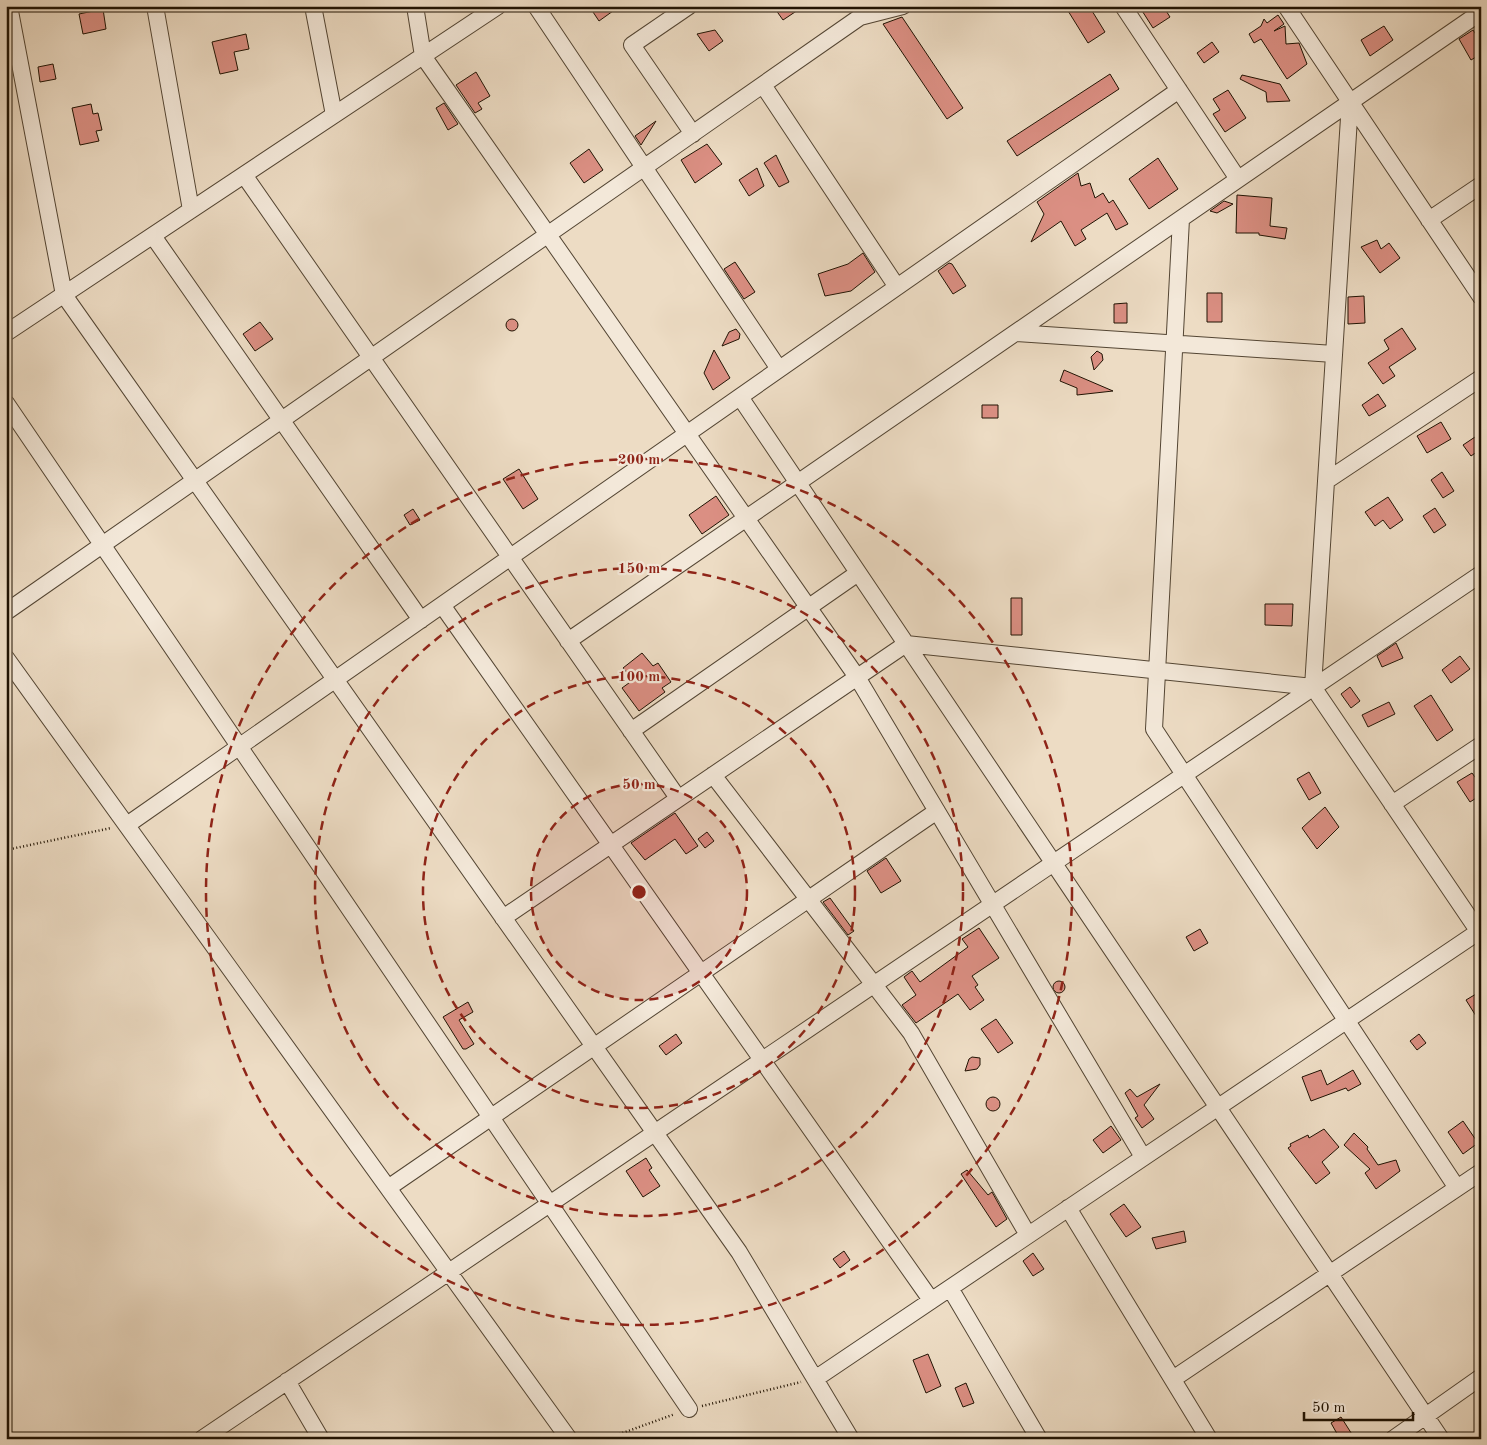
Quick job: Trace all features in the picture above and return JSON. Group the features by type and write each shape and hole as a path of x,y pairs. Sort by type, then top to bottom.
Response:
{"street":[{"path":"9,6 64,295 739,1252 851,1439"},
{"path":"155,6 191,210"},
{"path":"313,6 334,115"},
{"path":"415,6 423,56 857,677 1143,1157"},
{"path":"6,333 498,6"},
{"path":"536,6 779,369"},
{"path":"689,6 632,45 693,134"},
{"path":"6,612 860,18 903,6"},
{"path":"1123,6 1238,179"},
{"path":"1286,6 1481,297"},
{"path":"568,641 1481,12"},
{"path":"763,85 897,287"},
{"path":"127,825 1179,90"},
{"path":"815,1379 1346,1020 1480,932 1313,687 1350,102"},
{"path":"244,175 678,798"},
{"path":"1430,220 1481,186"},
{"path":"1181,219 1154,729 1458,1188"},
{"path":"153,236 420,620"},
{"path":"1015,333 1334,354"},
{"path":"1326,481 1481,378"},
{"path":"740,397 1441,1439"},
{"path":"6,403 689,1409"},
{"path":"631,731 858,573"},
{"path":"202,1439 1481,574"},
{"path":"442,604 931,1300"},
{"path":"503,918 906,644 1313,687"},
{"path":"6,658 570,1439"},
{"path":"1392,804 1481,745"},
{"path":"713,775 911,1034 1028,1235"},
{"path":"388,1188 936,811"},
{"path":"1173,1379 1481,1172"},
{"path":"1068,1208 1209,1439"},
{"path":"950,1288 1039,1439"},
{"path":"1393,1439 1481,1377"},
{"path":"287,1381 321,1439"}],"path":[{"path":"6,850 127,825"},
{"path":"606,1439 689,1409 815,1379"}],"building":[{"path":"589,6 620,6 599,21"},
{"path":"773,6 804,6 783,20"},
{"path":"1065,6 1089,6 1105,32 1088,43"},
{"path":"1139,6 1163,6 1170,17 1153,28"},
{"path":"103,9 106,29 83,34 79,14"},
{"path":"1278,15 1284,24 1274,31 1285,26 1286,44 1299,43 1307,64 1287,79 1261,39 1254,43 1249,34 1261,26 1264,19 1267,23"},
{"path":"902,17 963,108 947,119 883,24"},
{"path":"1384,26 1393,40 1370,56 1361,40"},
{"path":"715,30 723,41 709,51 697,34"},
{"path":"1473,30 1481,42 1481,54 1471,60 1459,39"},
{"path":"246,34 249,49 234,52 238,70 220,74 212,42"},
{"path":"1212,42 1219,52 1204,63 1197,53"},
{"path":"53,64 56,79 40,82 38,67"},
{"path":"476,72 490,96 478,103 482,109 475,113 456,85"},
{"path":"1110,74 1119,89 1017,156 1007,141"},
{"path":"1242,75 1280,84 1290,101 1267,102 1266,92 1240,79"},
{"path":"1228,90 1246,118 1225,132 1213,114 1220,110 1213,99"},
{"path":"444,103 458,124 448,130 436,108"},
{"path":"91,104 93,114 98,113 102,130 96,131 99,141 80,145 72,108"},
{"path":"656,121 641,145 635,136"},
{"path":"707,144 722,164 695,183 681,160"},
{"path":"589,149 603,170 584,183 570,163"},
{"path":"776,155 789,182 779,187 764,163"},
{"path":"1158,158 1178,189 1149,209 1129,179"},
{"path":"757,168 764,186 749,196 739,180"},
{"path":"1078,173 1081,186 1090,183 1095,198 1103,193 1109,203 1113,200 1128,224 1116,230 1107,213 1081,230 1086,239 1075,246 1061,221 1031,242 1044,214 1037,202"},
{"path":"1237,195 1272,198 1270,226 1287,228 1285,239 1259,235 1259,233 1236,233"},
{"path":"1224,201 1233,204 1217,213 1210,211"},
{"path":"1377,240 1381,249 1389,243 1400,258 1380,273 1361,247"},
{"path":"863,253 875,272 851,291 825,296 818,274 848,264"},
{"path":"735,262 755,292 744,299 724,269"},
{"path":"949,263 952,264 966,286 953,294 938,271"},
{"path":"1207,293 1222,293 1222,322 1207,322"},
{"path":"1364,296 1365,323 1348,324 1348,297"},
{"path":"1127,303 1127,323 1114,323 1114,304"},
{"path":"510,319 514,319 518,325 514,331 510,331 506,327 506,323"},
{"path":"260,322 273,339 255,351 243,334"},
{"path":"1402,328 1416,349 1389,367 1395,376 1383,384 1368,363 1389,349 1384,340"},
{"path":"736,329 740,334 739,339 722,346 729,332"},
{"path":"714,350 730,378 713,390 704,373"},
{"path":"1097,351 1102,354 1103,360 1094,370 1091,357"},
{"path":"1064,370 1113,391 1077,395 1077,388 1060,381"},
{"path":"1378,394 1386,406 1369,416 1362,405"},
{"path":"982,405 998,405 998,418 982,418"},
{"path":"1441,422 1451,439 1427,453 1417,436"},
{"path":"1475,437 1481,449 1471,456 1463,445"},
{"path":"519,469 538,499 523,509 503,479"},
{"path":"1442,472 1454,491 1443,498 1431,480"},
{"path":"716,496 729,515 702,534 689,515"},
{"path":"1388,497 1403,520 1390,529 1383,520 1375,526 1365,512"},
{"path":"1435,508 1446,525 1434,533 1423,516"},
{"path":"413,509 420,520 410,525 404,515"},
{"path":"1011,598 1022,598 1022,635 1011,635"},
{"path":"1265,604 1293,604 1292,626 1265,625"},
{"path":"1396,643 1403,658 1382,667 1377,656"},
{"path":"642,653 653,666 658,663 671,682 662,688 665,692 639,711 622,688 633,680 623,668"},
{"path":"1460,656 1470,669 1451,683 1442,670"},
{"path":"1350,687 1360,701 1351,708 1341,694"},
{"path":"1431,695 1453,730 1437,741 1414,706"},
{"path":"1389,702 1395,714 1368,727 1362,715"},
{"path":"1309,772 1321,793 1309,800 1297,779"},
{"path":"1472,773 1481,785 1481,795 1470,802 1457,782"},
{"path":"1325,807 1339,827 1317,849 1302,828"},
{"path":"675,813 698,846 686,854 675,839 645,860 631,843"},
{"path":"707,832 714,841 705,848 698,839"},
{"path":"886,858 901,881 881,893 867,871"},
{"path":"830,898 854,931 848,935 823,902"},
{"path":"979,928 999,958 972,976 978,985 975,987 984,1000 970,1010 958,994 916,1023 902,1005 916,995 904,977 912,971 920,982 968,947 962,939"},
{"path":"1200,929 1208,943 1194,951 1186,937"},
{"path":"1061,981 1064,982 1064,992 1057,993 1054,992 1053,985 1054,982"},
{"path":"1481,991 1481,1024 1466,1000"},
{"path":"468,1002 473,1012 459,1020 474,1044 463,1049 443,1017"},
{"path":"996,1019 1013,1043 998,1053 981,1029"},
{"path":"676,1034 682,1043 666,1055 659,1046"},
{"path":"1419,1034 1426,1043 1417,1050 1410,1041"},
{"path":"972,1057 980,1058 980,1065 977,1069 965,1071 969,1059"},
{"path":"1321,1070 1327,1085 1353,1070 1361,1084 1348,1091 1346,1088 1311,1101 1302,1077"},
{"path":"1160,1084 1144,1105 1154,1119 1142,1128 1135,1118 1138,1116 1125,1093 1130,1089 1137,1097"},
{"path":"993,1097 998,1099 1000,1104 998,1109 993,1111 988,1109 986,1104 988,1099"},
{"path":"1463,1121 1478,1143 1463,1154 1448,1132"},
{"path":"1111,1126 1121,1140 1103,1153 1093,1140"},
{"path":"1324,1129 1339,1147 1322,1162 1330,1173 1316,1184 1288,1148 1291,1146 1290,1144 1308,1135 1309,1138"},
{"path":"1354,1133 1368,1147 1367,1149 1378,1165 1396,1160 1400,1171 1376,1189 1365,1173 1370,1169 1344,1145"},
{"path":"646,1158 652,1168 649,1170 660,1186 643,1197 626,1171"},
{"path":"967,1170 988,1195 992,1192 1007,1219 996,1227 961,1174"},
{"path":"1124,1204 1141,1227 1126,1237 1110,1214"},
{"path":"1184,1231 1186,1242 1156,1249 1152,1238"},
{"path":"844,1251 850,1260 840,1268 833,1259"},
{"path":"1033,1253 1044,1269 1033,1276 1023,1261"},
{"path":"928,1354 941,1386 926,1393 913,1360"},
{"path":"966,1383 974,1403 963,1407 955,1388"},
{"path":"1341,1417 1355,1439 1340,1439 1331,1423"}]}
